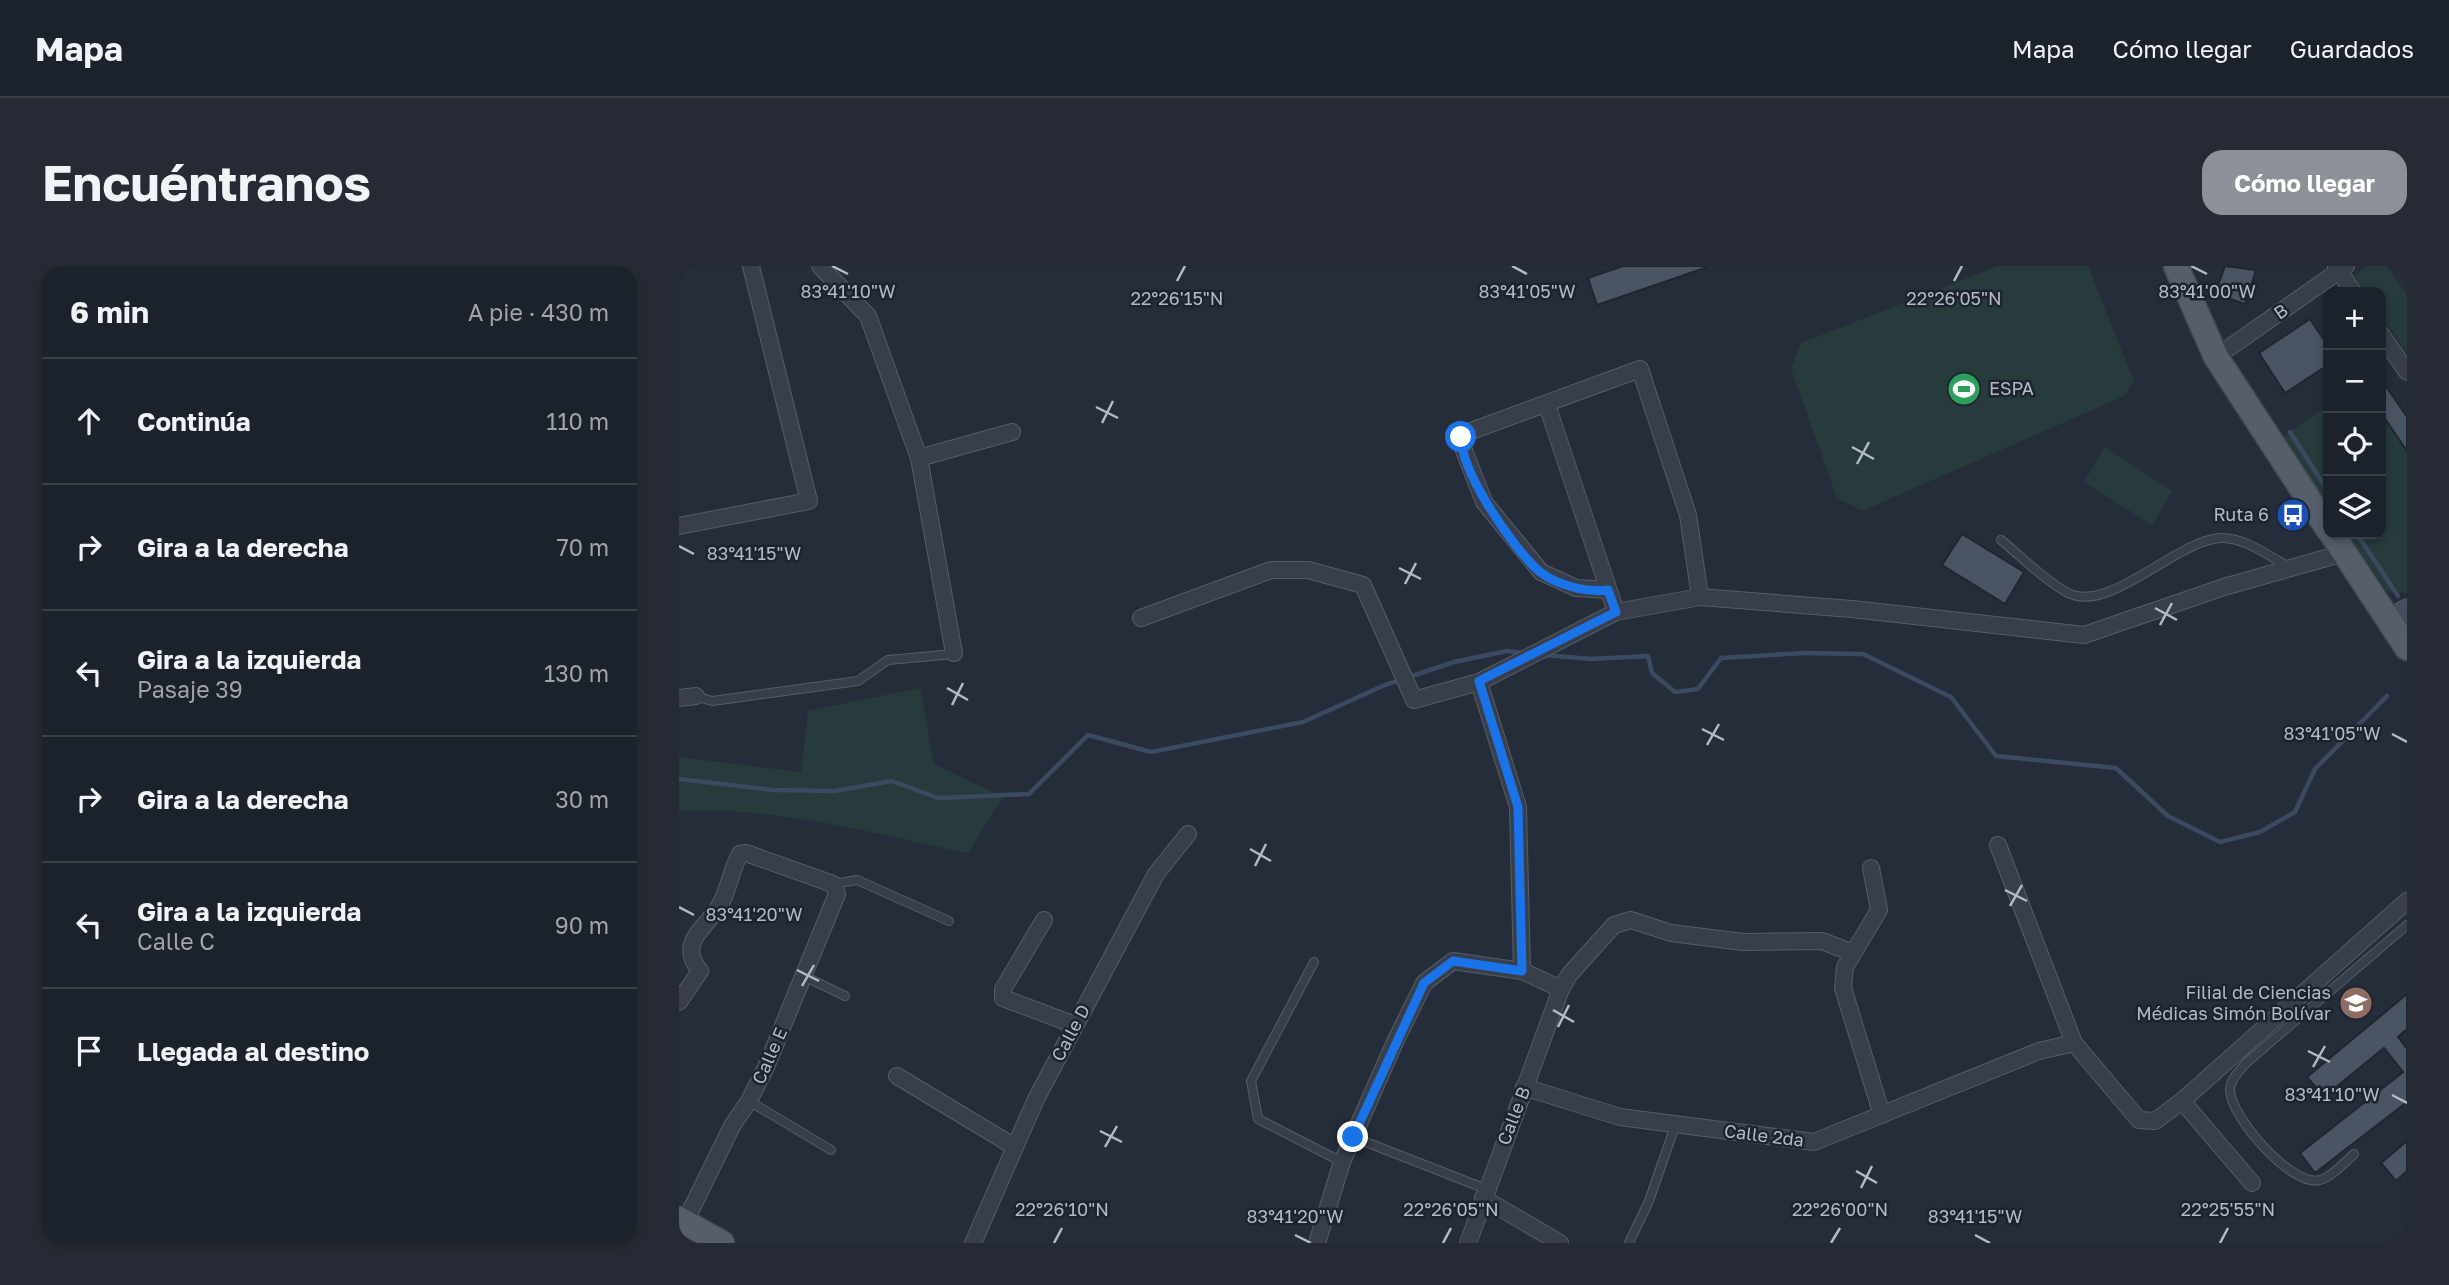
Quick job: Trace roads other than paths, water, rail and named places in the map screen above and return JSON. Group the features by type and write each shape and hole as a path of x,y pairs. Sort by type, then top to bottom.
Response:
{"main road":[{"path":"2176,266 2216,358 2323,520"},
{"path":"2338,544 2398,617 2407,648"},
{"path":"682,1220 722,1243"}],"street":[{"path":"679,526 809,501 751,266"},
{"path":"820,266 868,316 919,458 954,653"},
{"path":"2340,268 2350,287"},
{"name":"B","path":"2216,358 2340,268"},
{"path":"2386,341 2407,372"},
{"path":"1608,590 1576,588 1541,572 1484,502 1460,440 1463,434 1640,369 1688,515 1700,597"},
{"path":"1547,405 1616,612"},
{"path":"919,458 1012,432"},
{"path":"1141,618 1271,570 1308,570 1363,585 1414,700 1479,681 1616,612 1700,597 1852,609 2084,635 2224,587 2292,568 2338,544"},
{"path":"1479,681 1518,807 1522,971"},
{"path":"679,698 696,696"},
{"name":"Calle D","path":"973,1243 1015,1147 1075,1025 1156,874 1188,834"},
{"path":"1998,845 2074,1043 2139,1120 2155,1121 2182,1101 2407,901"},
{"path":"679,1002 700,971 689,963 684,953 686,943 699,926 717,911 740,854 746,853 833,884"},
{"path":"1871,868 1879,910 1845,967 1843,988 1882,1115"},
{"name":"Calle E","path":"682,1220 732,1126 749,1101 837,894 833,884"},
{"path":"1044,920 1003,989 1003,998 1075,1025"},
{"name":"Calle B","path":"1468,1243 1561,989 1569,975 1614,925 1631,920 1671,933 1743,942 1822,941 1853,953"},
{"path":"1317,1243 1342,1162 1424,983 1453,961 1522,971 1561,989"},
{"name":"Calle 2da","path":"1524,1087 1620,1117 1814,1142 2039,1051 2074,1043"},
{"path":"897,1076 1015,1147"},
{"path":"2182,1101 2252,1183"},
{"path":"1484,1194 1560,1243"}],"lane":[{"path":"2001,540 2069,593 2092,598 2193,548 2220,538 2244,542 2292,568"},
{"path":"696,696 712,701 858,681 888,660 954,653"},
{"path":"833,884 857,880 949,921"},
{"path":"2354,1154 2321,1180 2309,1180 2289,1170 2260,1144 2235,1110 2229,1091 2231,1081 2246,1063 2407,925"},
{"path":"1314,962 1251,1081 1258,1119 1342,1162"},
{"path":"804,976 845,996"},
{"path":"749,1101 831,1150"},
{"path":"1629,1243 1649,1200 1675,1126"},
{"path":"1353,1137 1484,1194"}],"waterway":[{"path":"2290,432 2323,483"},
{"path":"2360,539 2398,596"},
{"path":"679,779 772,790 834,791 892,781 938,798 1029,794 1088,735 1151,752 1303,722 1385,685 1454,662 1507,651 1524,653"},
{"path":"1544,655 1591,659 1648,656 1652,673 1675,692 1698,689 1721,658 1804,653 1863,654 1951,697 1996,756 2116,768 2168,816 2220,842 2260,832 2295,812 2315,769 2387,696"}],"place":[{"name":"ESPA","path":"1964,389"},
{"name":"Ruta 6","path":"2293,515"},
{"name":"Filial de Ciencias Médicas Simón Bolívar","path":"2356,1003"}]}
